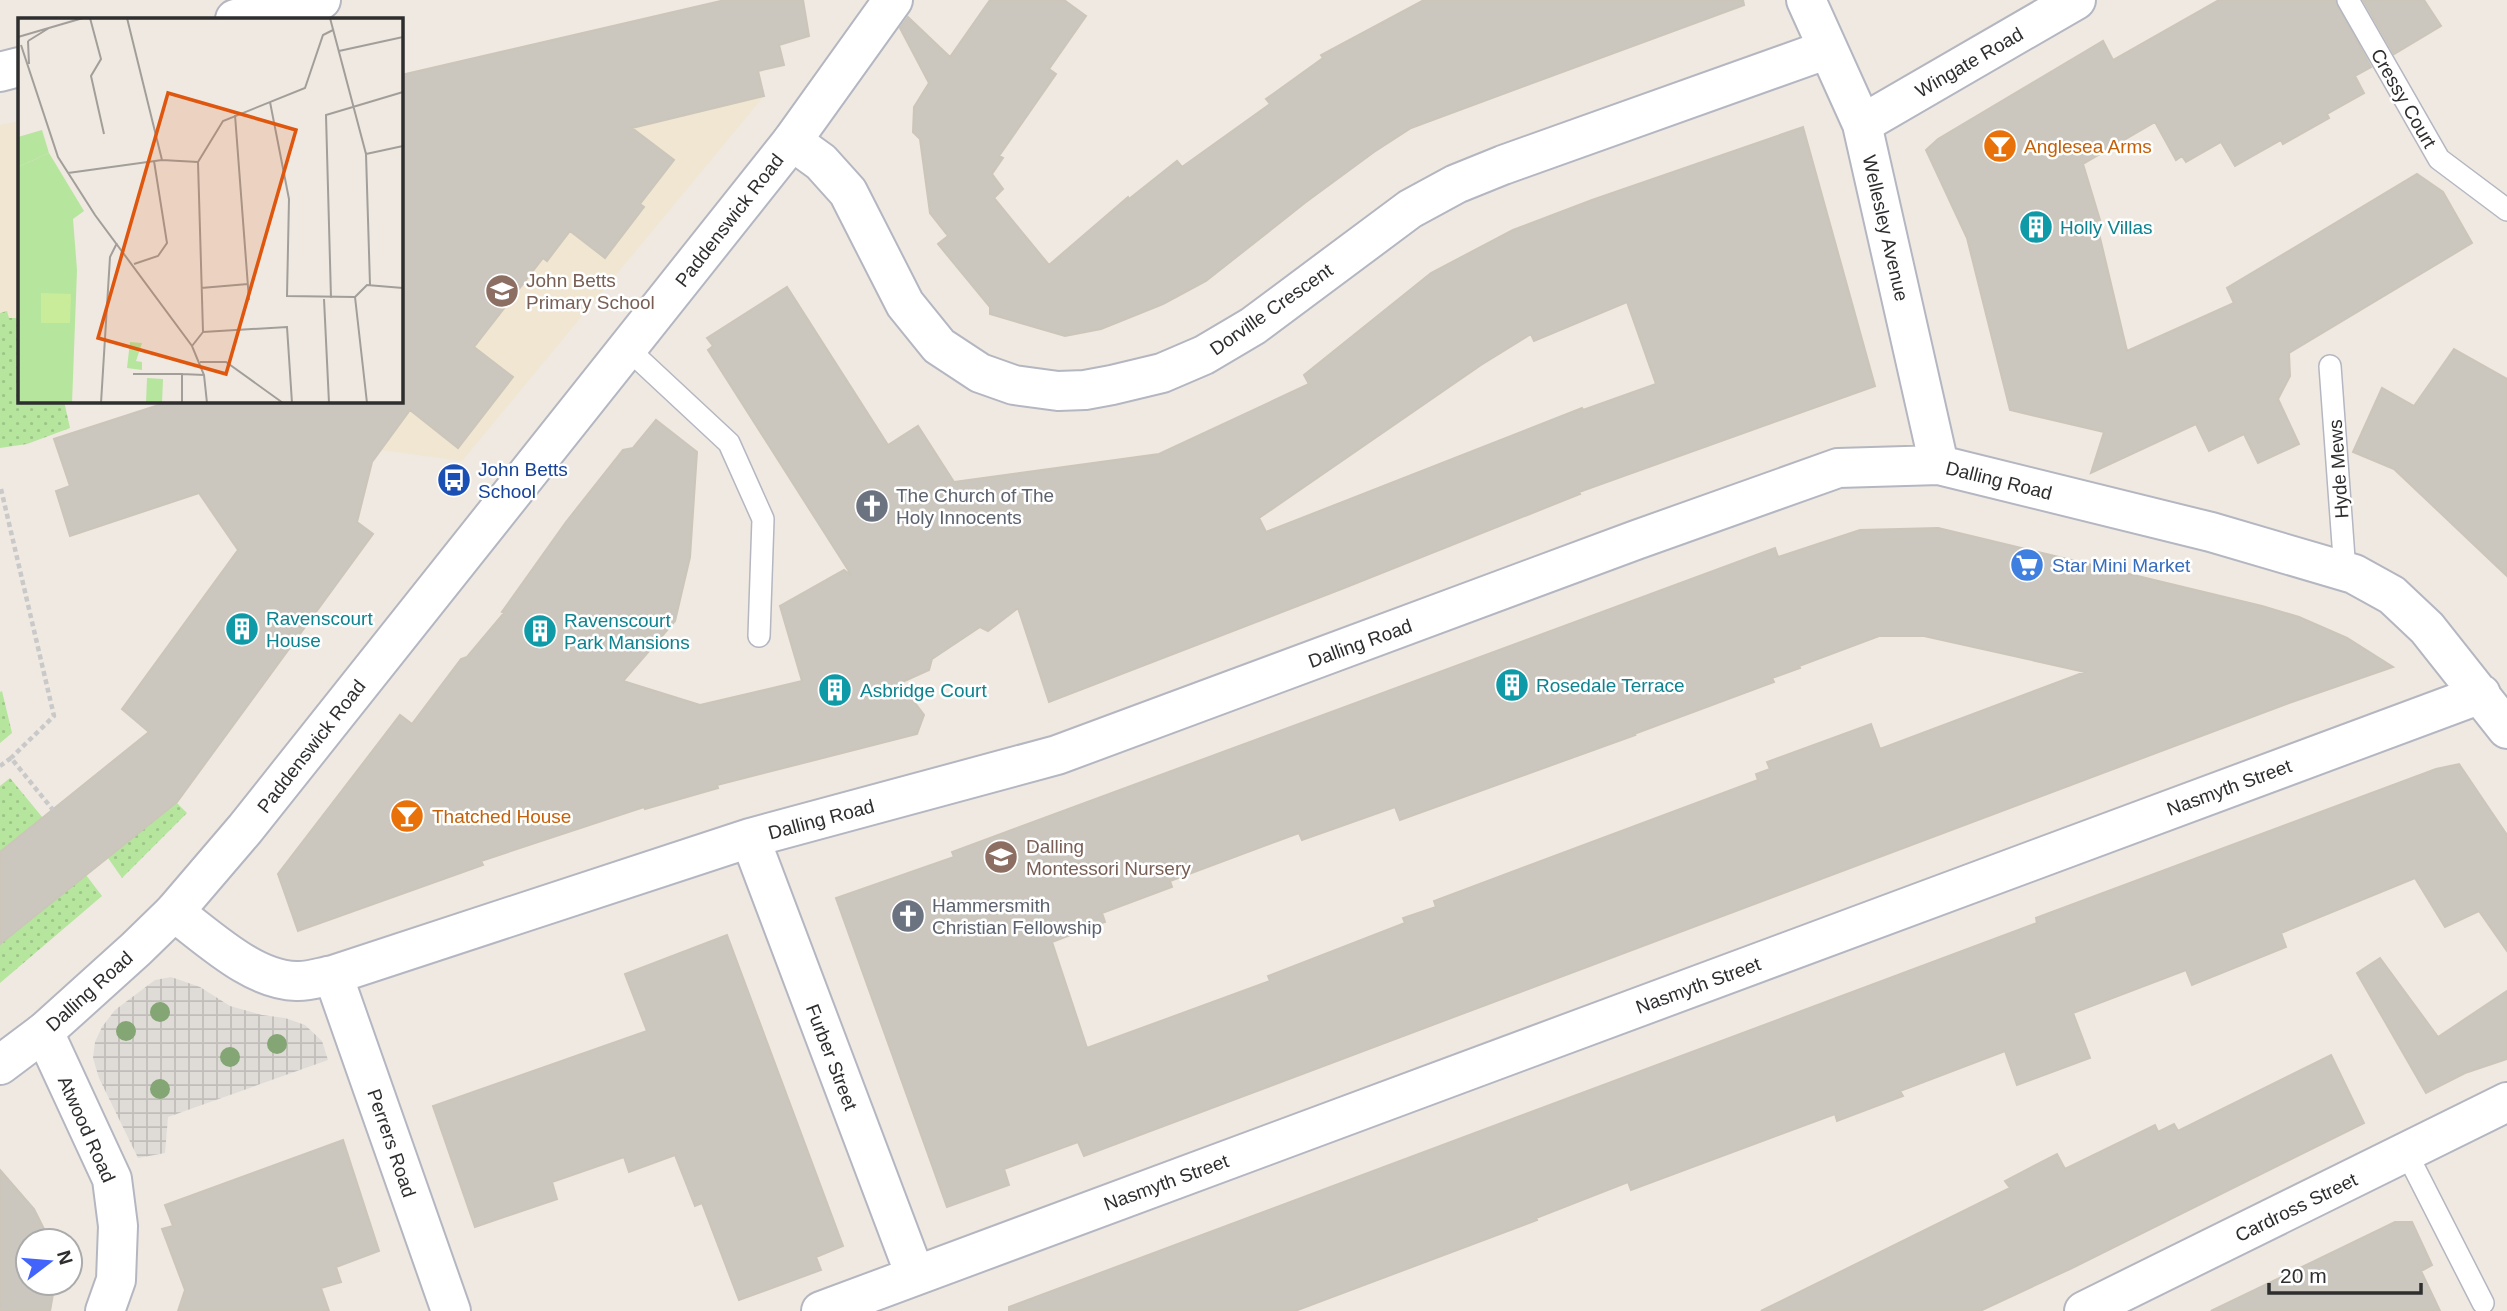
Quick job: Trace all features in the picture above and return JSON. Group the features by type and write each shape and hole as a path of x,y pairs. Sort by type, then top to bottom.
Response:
{"street":[{"path":"240,18 321,0"},
{"name":"Paddenswick Road","path":"245,829 792,141 893,0"},
{"name":"Wellesley Avenue","path":"1806,0 1862,124 1939,465"},
{"name":"Wingate Road","path":"1862,124 2076,0"},
{"name":"Dorville Crescent","path":"792,141 821,162 848,192 905,304 939,346 980,373 1014,385 1058,391 1085,390 1163,373 1204,355 1253,326 1410,209 1456,184 1503,164 1828,49"},
{"path":"0,72 18,67"},
{"name":"Dalling Road","path":"174,912 250,968 274,978 297,982 333,975 750,838 1057,755 1787,484 1838,468 1939,465 2211,533 2345,572 2375,584 2392,595 2427,628 2497,710"},
{"name":"Nasmyth Street","path":"821,1311 915,1275 2497,710"},
{"name":"Dalling Road","path":"0,1065 44,1032 174,912 245,829"},
{"name":"Furber Street","path":"750,838 915,1275"},
{"name":"Perrers Road","path":"333,975 452,1311"},
{"name":"Atwood Road","path":"44,1032 112,1179 118,1226 117,1280 105,1311"},
{"name":"Cardross Street","path":"2084,1311 2507,1102"}],"lane":[{"name":"Cressy Court","path":"2348,0 2439,159 2507,210"},
{"path":"627,348 729,443 763,519 759,636"},
{"name":"Hyde Mews","path":"2330,366 2345,572"},
{"path":"2406,1152 2483,1303"}],"path":[{"path":"0,766 54,716 1,489"},
{"path":"11,758 53,810"}],"shaded area":[{"name":"John Betts Primary School","path":"764,96 462,461 322,442 326,402 402,402 402,182"},
{"path":"18,121 18,318 9,318 7,312 0,313 0,125"},
{"path":"171,977 200,987 230,1006 305,1025 322,1041 328,1060 168,1117 165,1153 138,1158 99,1078 93,1058 95,1042 115,1010 155,980"}],"green space":[{"path":"7,311 9,318 18,318 18,402 64,402 70,428 27,444 0,448 0,313"},
{"path":"2,691 12,733 0,743 0,692"},
{"path":"10,778 43,818 0,852 0,786"},
{"path":"176,802 187,813 122,878 108,858"},
{"path":"86,875 102,896 0,983 0,944"}],"building":[{"path":"725,0 803,0 809,36 779,45 784,65 758,71 764,96 632,128 674,160 640,204 644,207 605,258 570,231 547,261 543,258 474,347 513,377 458,448 410,410 372,462 357,522 373,534 177,802 0,944 0,852 149,732 122,709 238,550 199,493 70,536 56,491 70,486 54,439 168,402 402,402 402,75"},
{"path":"990,0 1064,0 1086,16 1049,69 1056,74 999,156 1003,158 992,174 1003,189 994,198 1049,265 1128,197 1129,199 1177,161 1182,167 1270,104 1266,99 1323,58 1321,55 1424,0 1743,0 1744,5 1411,128 1306,202 1206,281 1163,304 1101,329 1065,336 990,314 990,307 938,244 948,236 930,213 920,139 913,132 914,107 929,83 900,28 908,17 950,57"},
{"path":"2219,0 2335,0 2371,67 2355,76 2364,93 2327,114 2329,118 2283,144 2281,140 2235,166 2221,142 2186,162 2182,156 2176,160 2155,122 2083,164 2100,220 2096,221 2127,351 2234,303 2227,288 2417,174 2443,192 2472,243 2289,353 2290,376 2278,399 2299,444 2258,463 2244,434 2209,451 2196,424 2091,473 2104,432 2010,410 1967,238 1926,150 1938,139 2103,41 2113,60"},
{"path":"2363,0 2424,0 2441,26 2394,54"},
{"path":"1803,127 1875,386 1579,492 1580,494 1344,588 1049,702 1018,608 988,631 980,627 932,659 929,670 900,683 924,715 917,734 717,785 718,788 645,809 644,807 481,861 483,865 298,931 278,874 400,715 412,724 461,659 467,657 504,613 502,612 566,522 623,450 633,448 656,420 697,452 690,557 675,621 623,681 700,705 802,681 780,606 844,570 852,576 708,350 713,346 707,338 787,287 888,445 918,426 954,482 1159,454 1309,384 1304,375 1431,273 1513,230","holes":["1627,302 1656,384 1583,410 1582,408 1266,532 1259,518 1481,365 1531,334 1534,341"]},
{"path":"2454,349 2507,379 2507,576 2394,469 2353,452 2382,388 2414,406"},
{"path":"1938,528 2262,606 2299,617 2347,638 2393,667 2289,703 1084,1156 1078,1142 1004,1169 1009,1185 947,1207 836,898 954,857 952,852 1775,548 1778,557 1860,530","holes":["1879,636 1924,636 2085,672 1880,749 1871,724 1767,762 1770,769 1756,774 1758,780 1434,901 1436,907 1403,918 1405,923 1268,976 1270,981 1087,1048 1052,942 1105,922 1102,913 1172,887 1170,881 1299,833 1302,840 1395,807 1400,820 1774,682 1772,678 1800,668 1799,666"]},
{"path":"2459,764 2507,835 2507,951 2479,911 2445,927 2415,878 2281,933 2286,947 2192,985 2186,970 2073,1013 2090,1058 2017,1085 2005,1051 1900,1091 1903,1096 1837,1121 1835,1114 1631,1190 1628,1182 1536,1218 1537,1220 1295,1311 1009,1311 1009,1307 2037,923 2036,918 2436,769"},
{"path":"727,935 843,1246 816,1257 821,1270 739,1300 702,1203 695,1206 675,1155 629,1172 624,1157 552,1182 557,1199 475,1227 433,1106 647,1031 625,974"},
{"path":"2380,958 2438,1037 2507,991 2507,1059 2465,1073 2426,1093 2357,973"},
{"path":"2331,1055 2364,1123 1980,1311 1761,1311 2010,1188 2005,1181 2057,1154 2065,1169 2155,1125 2158,1132 2174,1124 2178,1131"},
{"path":"343,1140 379,1251 336,1267 341,1282 321,1288 329,1311 178,1311 185,1290 162,1229 173,1226 165,1205"},
{"path":"0,1170 34,1209 43,1227 14,1227 14,1297 52,1297 50,1311 0,1311"},
{"path":"2395,1222 2412,1222 2432,1265 2421,1271 2440,1311 2211,1311"}],"place":[{"name":"Anglesea Arms","path":"2000,146"},
{"name":"Holly Villas","path":"2036,227"},
{"name":"John Betts Primary School","path":"502,291"},
{"name":"John Betts School","path":"454,480"},
{"name":"The Church of The Holy Innocents","path":"872,506"},
{"name":"Star Mini Market","path":"2027,565"},
{"name":"Ravenscourt House","path":"242,629"},
{"name":"Ravenscourt Park Mansions","path":"540,631"},
{"name":"Rosedale Terrace","path":"1512,685"},
{"name":"Asbridge Court","path":"835,690"},
{"name":"Thatched House","path":"407,816"},
{"name":"Dalling Montessori Nursery","path":"1001,857"},
{"name":"Hammersmith Christian Fellowship","path":"908,916"}]}
